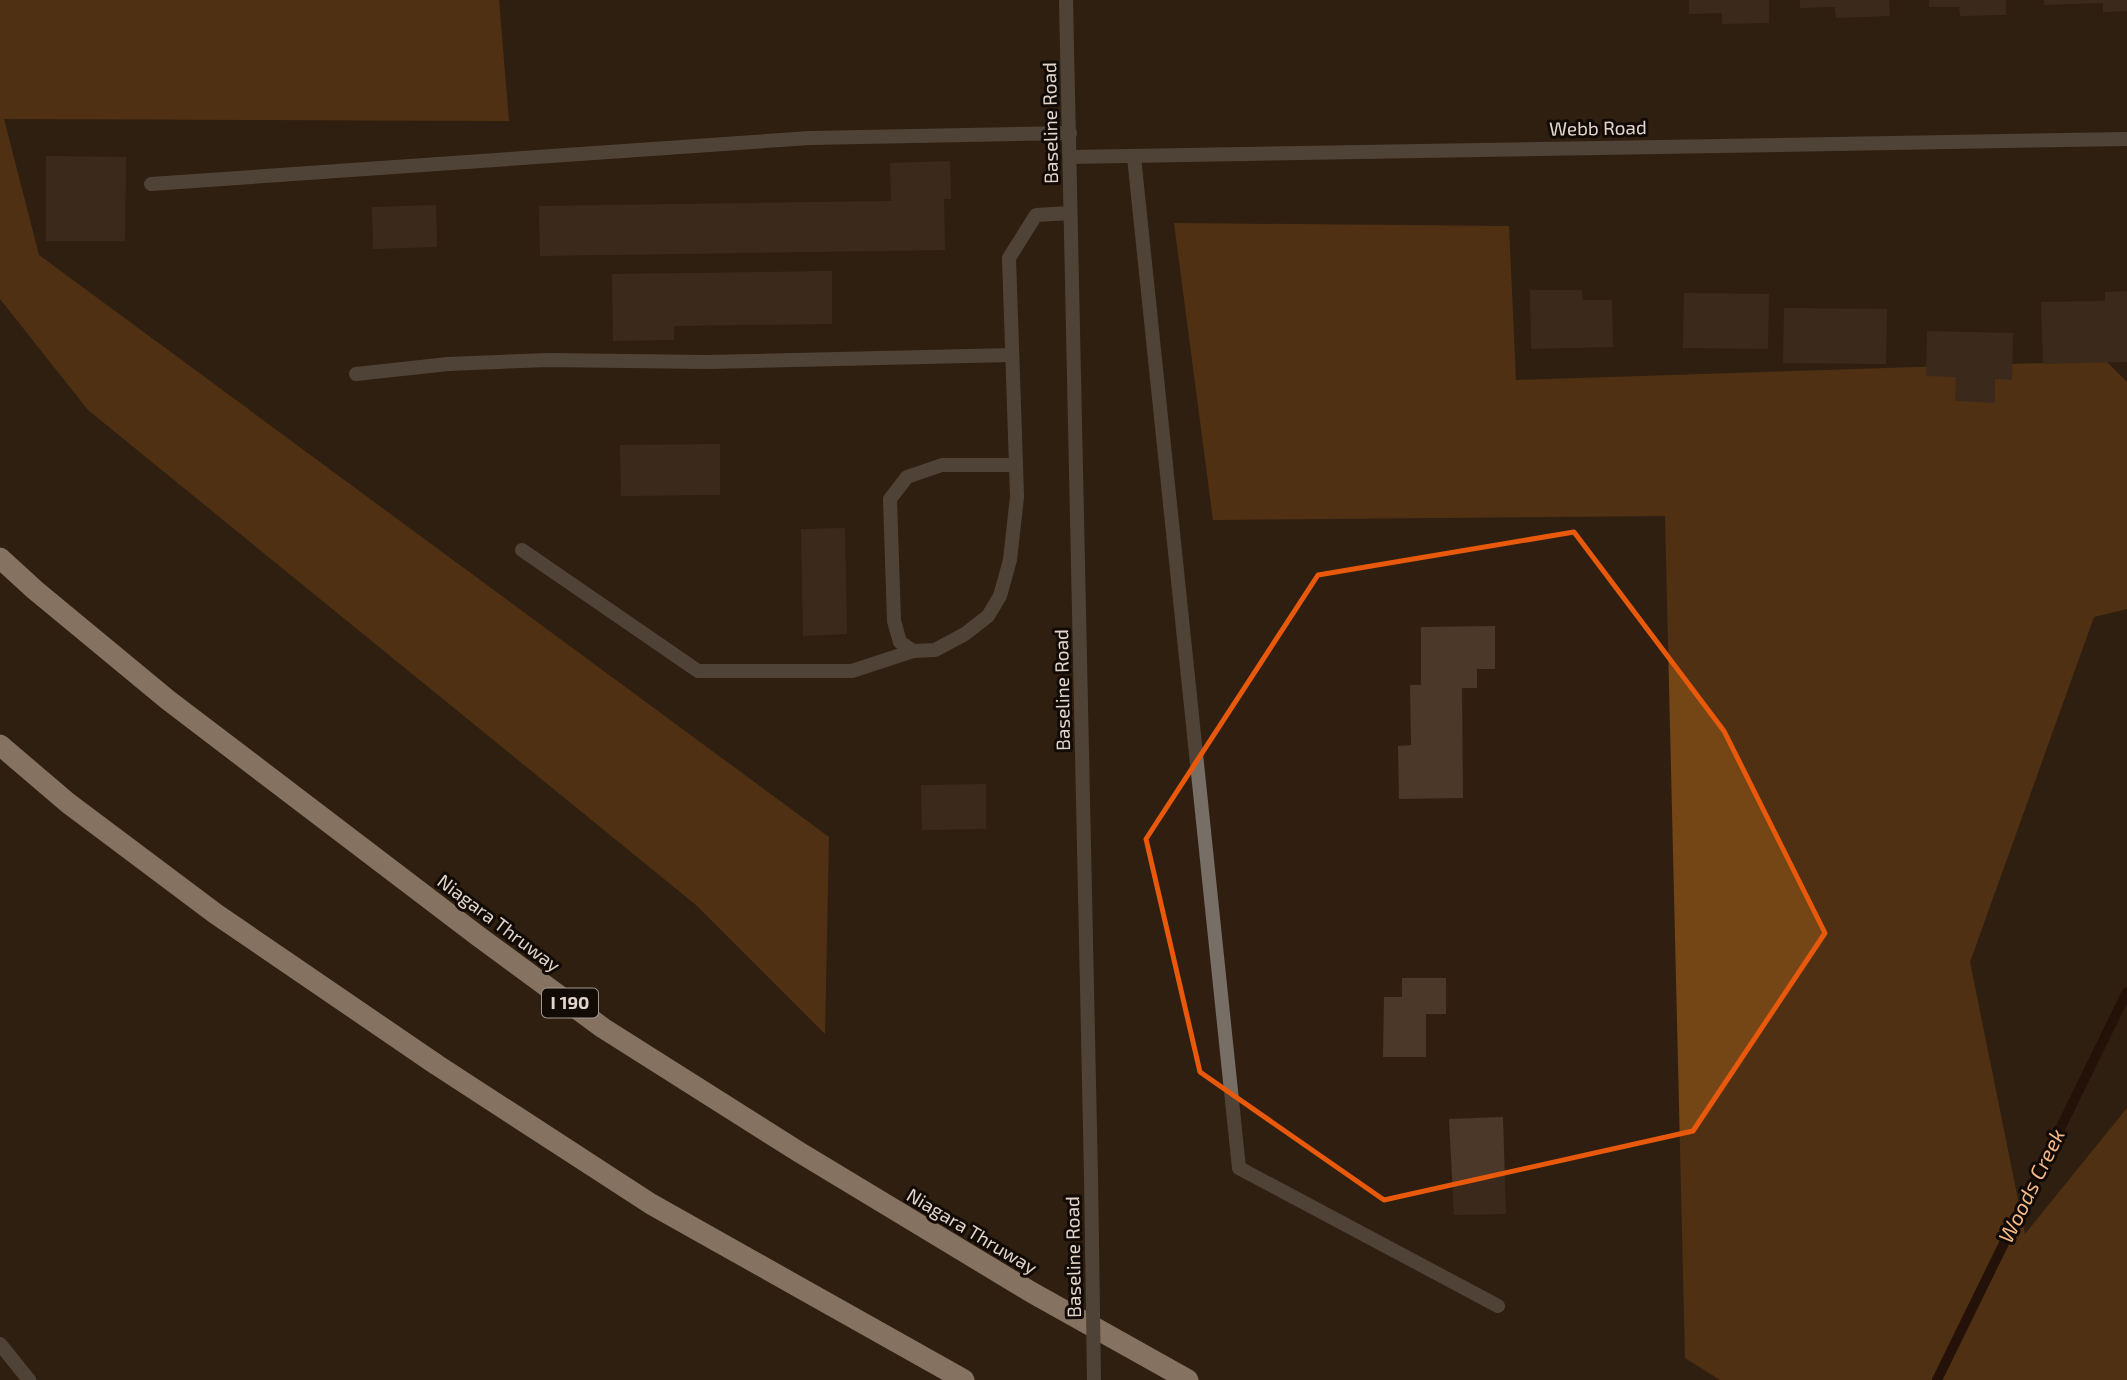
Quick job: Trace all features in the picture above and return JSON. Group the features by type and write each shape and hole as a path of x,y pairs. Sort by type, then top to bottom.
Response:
{"highway":[{"name":"Niagara Thruway","path":"0,558 168,701 603,1028 799,1152 1031,1292 1188,1380"},
{"path":"0,745 68,803 216,914 437,1065 651,1204 964,1380"}],"street":[{"name":"Baseline Road","path":"1066,0 1094,1380"},
{"path":"151,184 810,138 1070,133"},
{"name":"Webb Road","path":"1070,157 2127,139"},
{"path":"1134,157 1239,1168 1498,1306"},
{"path":"522,550 698,671 852,671 913,651 935,650 965,634 988,616 1000,596 1010,560 1017,497 1009,258 1036,215 1070,214"},
{"path":"356,374 448,365 548,360 707,362 1013,355"},
{"path":"913,651 900,642 894,621 890,499 907,477 942,465 1016,465"},
{"path":"0,1343 29,1380"}],"highlighted area":[{"path":"1574,532 1724,731 1825,933 1693,1131 1384,1200 1200,1072 1146,839 1318,575"}],"shaded area":[{"path":"0,0 499,0 509,121 4,119 39,255 829,837 825,1034 696,905 88,410 0,299"},
{"path":"1174,223 1509,226 1516,380 2106,361 2127,382 2127,609 2094,617 1970,962 2025,1234 2127,1108 2127,1380 1720,1380 1685,1358 1665,516 1213,520"}],"building":[{"path":"1689,0 1769,0 1769,23 1722,24 1722,13 1689,14"},
{"path":"1800,0 1889,0 1890,16 1836,18 1835,7 1800,8"},
{"path":"1929,0 2006,0 2006,15 1960,16 1959,7 1929,7"},
{"path":"2044,0 2127,0 2127,11 2103,12 2103,3 2044,5"},
{"path":"46,156 126,157 125,241 46,241"},
{"path":"950,161 951,199 944,199 945,250 540,256 539,206 891,201 890,163"},
{"path":"436,205 437,247 373,249 372,207"},
{"path":"832,271 832,324 674,326 674,340 613,341 612,274"},
{"path":"1530,290 1582,290 1583,300 1612,300 1613,347 1531,349"},
{"path":"2127,291 2127,362 2043,364 2041,302 2105,301 2105,292"},
{"path":"1684,293 1769,294 1768,349 1683,348"},
{"path":"1784,308 1887,309 1886,364 1783,363"},
{"path":"1927,331 2013,333 2012,380 1995,379 1995,403 1955,401 1956,377 1926,376"},
{"path":"720,444 720,495 621,496 620,445"},
{"path":"845,528 847,634 803,636 801,529"},
{"path":"1495,626 1495,669 1477,669 1477,688 1462,688 1463,798 1399,799 1398,746 1411,745 1410,685 1421,685 1421,627"},
{"path":"986,784 986,829 922,830 921,785"},
{"path":"1402,978 1446,978 1446,1014 1426,1014 1426,1057 1383,1057 1384,997 1402,997"},
{"path":"1503,1117 1506,1214 1454,1215 1449,1119"}],"waterway":[{"name":"Woods Creek","path":"1937,1380 2127,992"}]}
